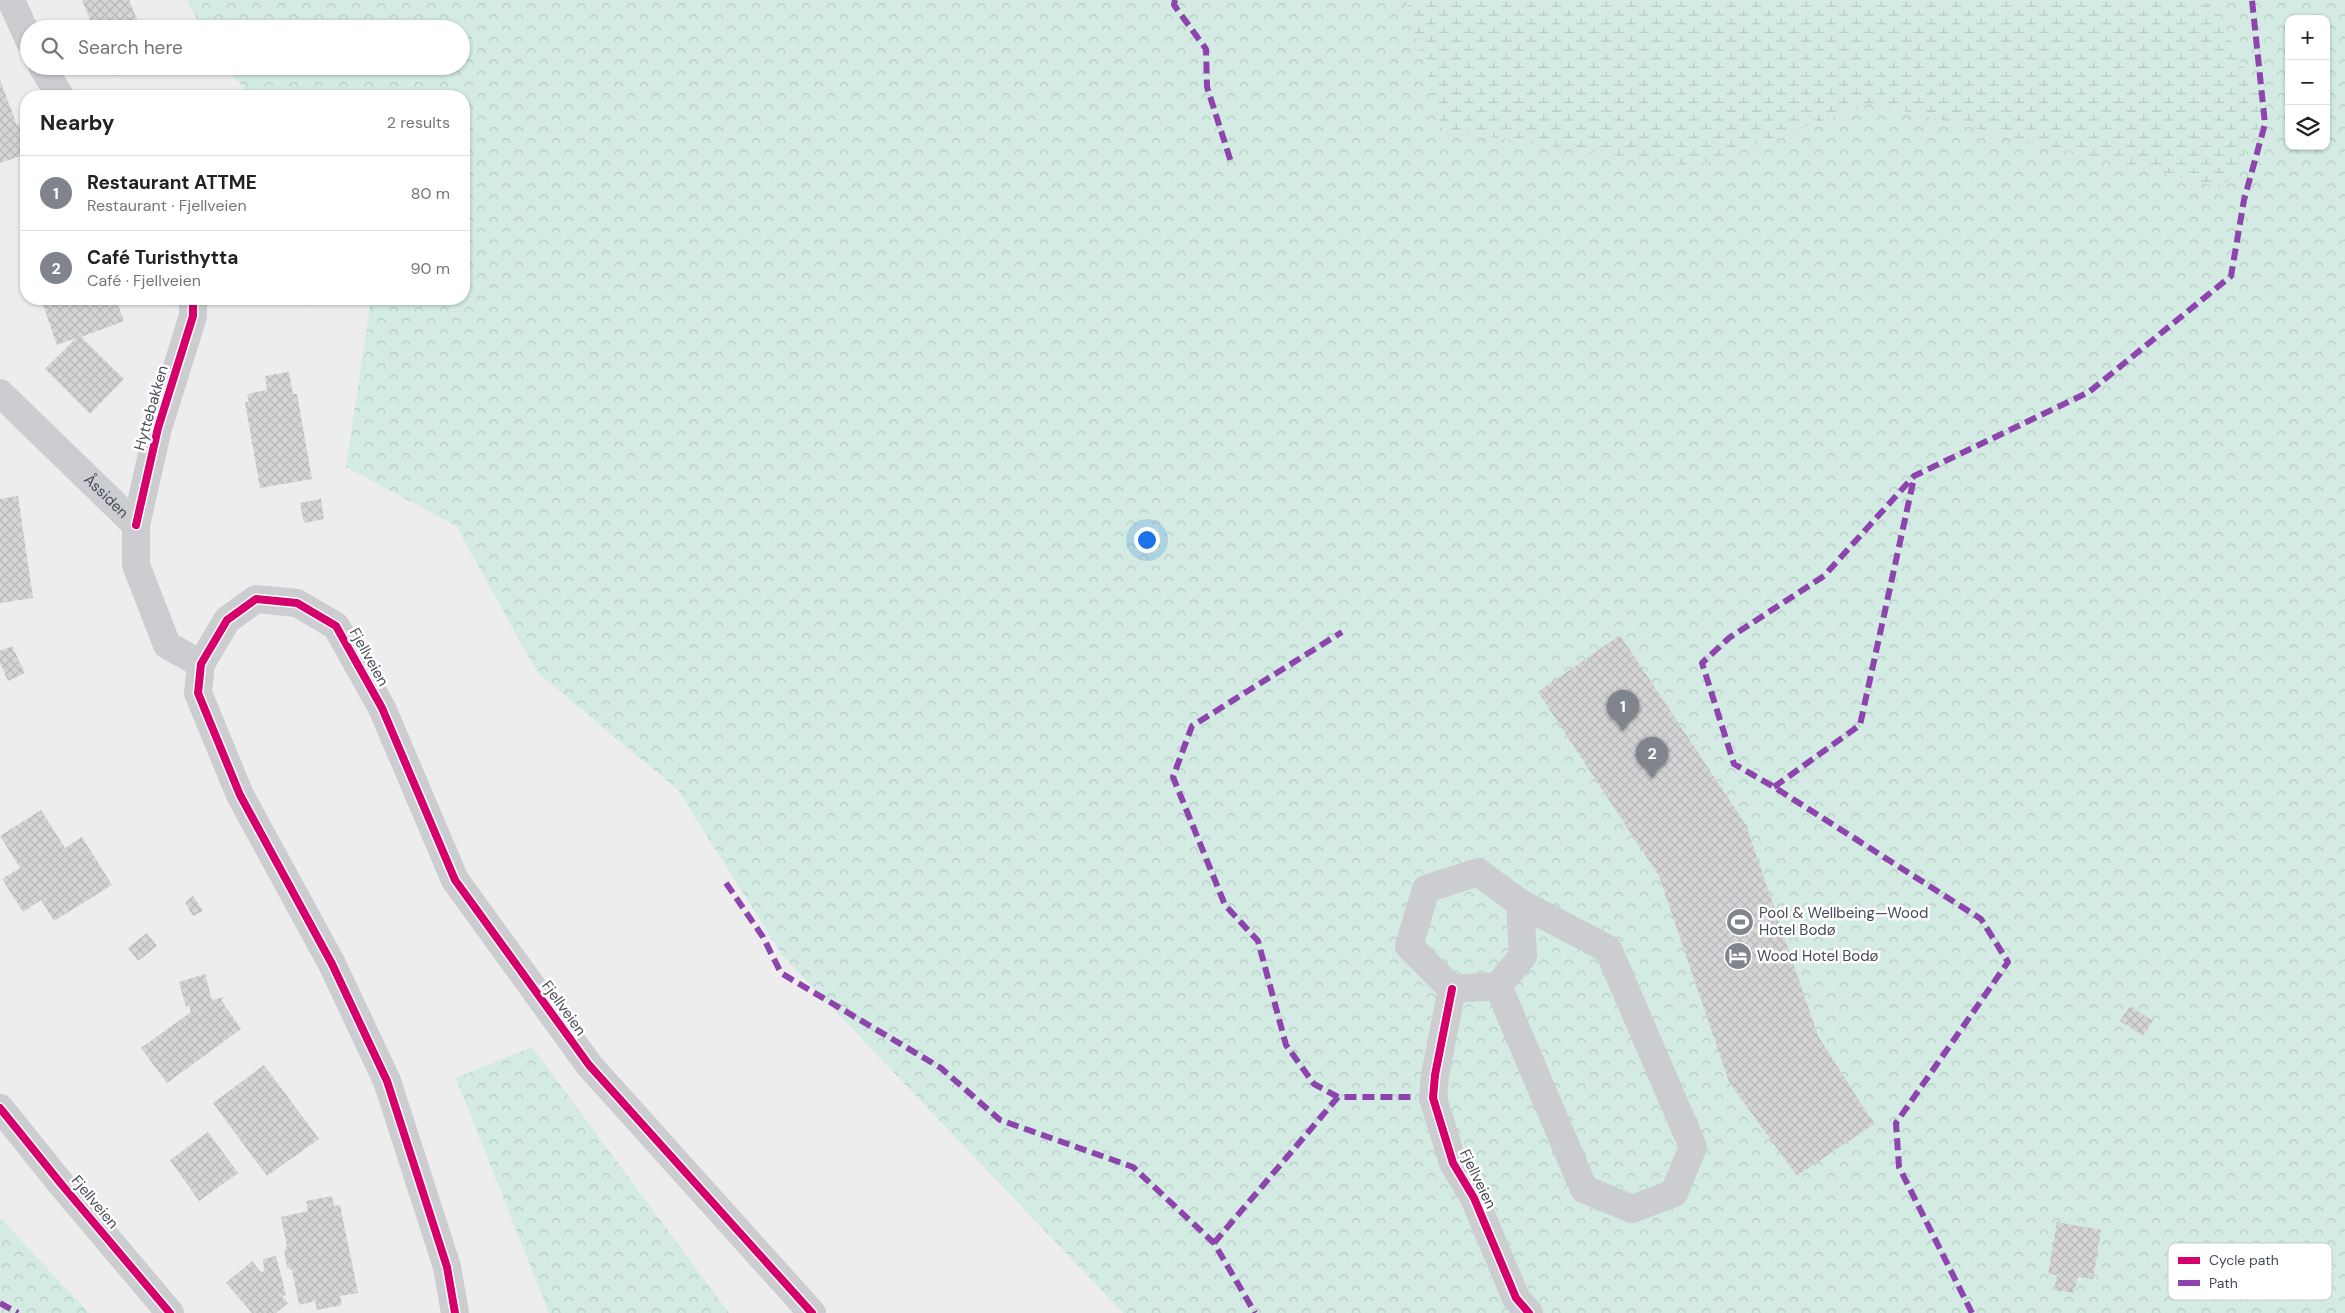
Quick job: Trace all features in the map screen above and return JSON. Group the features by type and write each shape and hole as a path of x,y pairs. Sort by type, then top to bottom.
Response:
{"street":[{"path":"11,0 20,20"},
{"path":"47,75 56,90"},
{"name":"Hyttebakken","path":"136,525 158,428 193,316 193,305"},
{"name":"Åssiden","path":"0,393 136,525 136,565 167,645 201,664"},
{"name":"Fjellveien","path":"455,1313 447,1267 386,1081 332,964 240,795 198,693 201,664 227,620 256,599 297,603 336,626 382,708 455,880 589,1065 812,1313"},
{"path":"1498,986 1584,1189 1632,1209 1674,1192 1693,1147 1608,949 1520,903 1478,872 1426,889 1410,946 1452,989 1498,986 1523,956 1520,903"},
{"name":"Fjellveien","path":"1452,989 1435,1075 1434,1098 1453,1163 1474,1198 1516,1298 1529,1313"},
{"name":"Fjellveien","path":"0,1108 170,1313"}],"green space":[{"path":"187,0 1406,0 1444,130 1694,167 1871,103 2224,188 2218,14 2203,0 2345,0 2345,1313 1123,1313 782,955 678,790 537,672 456,526 346,467 370,305 470,305 470,90 246,90 232,75 470,75 470,20 197,20"},
{"path":"1406,0 2203,0 2218,14 2267,117 2224,188 1871,103 1694,167 1443,130"},
{"path":"532,1047 729,1313 549,1313 456,1078"},
{"path":"0,1218 89,1313 0,1313"}],"building":[{"path":"82,0 129,0 137,20 90,20"},
{"path":"0,80 17,125 20,124 20,156 0,163"},
{"path":"43,305 118,305 124,321 81,337 124,379 90,414 45,369 76,338 57,345"},
{"path":"289,372 293,394 297,394 312,479 260,488 245,402 249,402 247,394 267,390 265,376"},
{"path":"18,496 33,598 0,603 0,499"},
{"path":"321,499 324,519 304,523 300,503"},
{"name":"Wood Hotel Bodø","path":"1620,635 1746,825 1818,1036 1874,1124 1797,1176 1729,1082 1659,876 1538,692"},
{"path":"12,646 25,673 8,681 0,663 0,651"},
{"path":"41,810 65,848 82,837 112,885 54,921 41,900 23,912 2,879 20,868 0,836"},
{"path":"193,896 203,911 193,916 185,902"},
{"path":"147,933 157,946 138,961 128,948"},
{"path":"205,974 212,1000 224,997 221,1000 241,1029 167,1083 141,1048 191,1012 189,1006 186,1007 179,982"},
{"path":"2130,1006 2153,1021 2143,1036 2120,1021"},
{"path":"264,1065 319,1139 267,1176 213,1103"},
{"path":"208,1132 238,1173 199,1201 170,1160"},
{"path":"332,1196 334,1206 340,1205 358,1293 340,1296 342,1305 317,1310 315,1301 299,1305 292,1270 287,1267 284,1251 287,1247 281,1217 308,1211 306,1201"},
{"path":"2057,1222 2101,1230 2093,1279 2078,1277 2074,1293 2054,1290 2057,1275 2048,1274"},
{"path":"276,1256 286,1295 282,1296 288,1303 276,1313 252,1313 226,1283 252,1261 261,1272 264,1271 263,1259"}],"marked path":[{"path":"1175,0 1174,5 1206,49 1207,87 1231,162"},
{"path":"1972,1313 1899,1167 1896,1123 2008,962 1981,919 1774,787 1734,764 1702,663 1729,638 1824,576 1914,476 2089,392 2231,276 2244,200 2265,124 2252,0"},
{"path":"1774,787 1860,725 1914,478"},
{"path":"1338,1097 1314,1084 1286,1045 1258,941 1225,905 1173,777 1192,726 1342,632"},
{"path":"726,883 763,937 781,973 941,1068 1000,1120 1133,1167 1214,1243 1255,1313"},
{"path":"1214,1243 1338,1097 1411,1097"},
{"path":"0,1303 18,1313"}],"cycle path":[{"path":"136,525 158,428 193,316 193,305"},
{"path":"455,1313 447,1267 387,1081 332,964 240,795 198,693 201,664 227,620 256,599 297,603 336,626 382,708 455,880 589,1065 812,1313"},
{"path":"1452,989 1435,1075 1433,1098 1453,1163 1474,1198 1516,1298 1529,1313"},
{"path":"0,1108 170,1313"}],"place":[{"name":"Restaurant ATTME","path":"1623,731"},
{"name":"Café Turisthytta","path":"1652,778"},
{"name":"Pool & Wellbeing—Wood Hotel Bodø","path":"1740,922"},
{"name":"Wood Hotel Bodø","path":"1738,956"}]}
